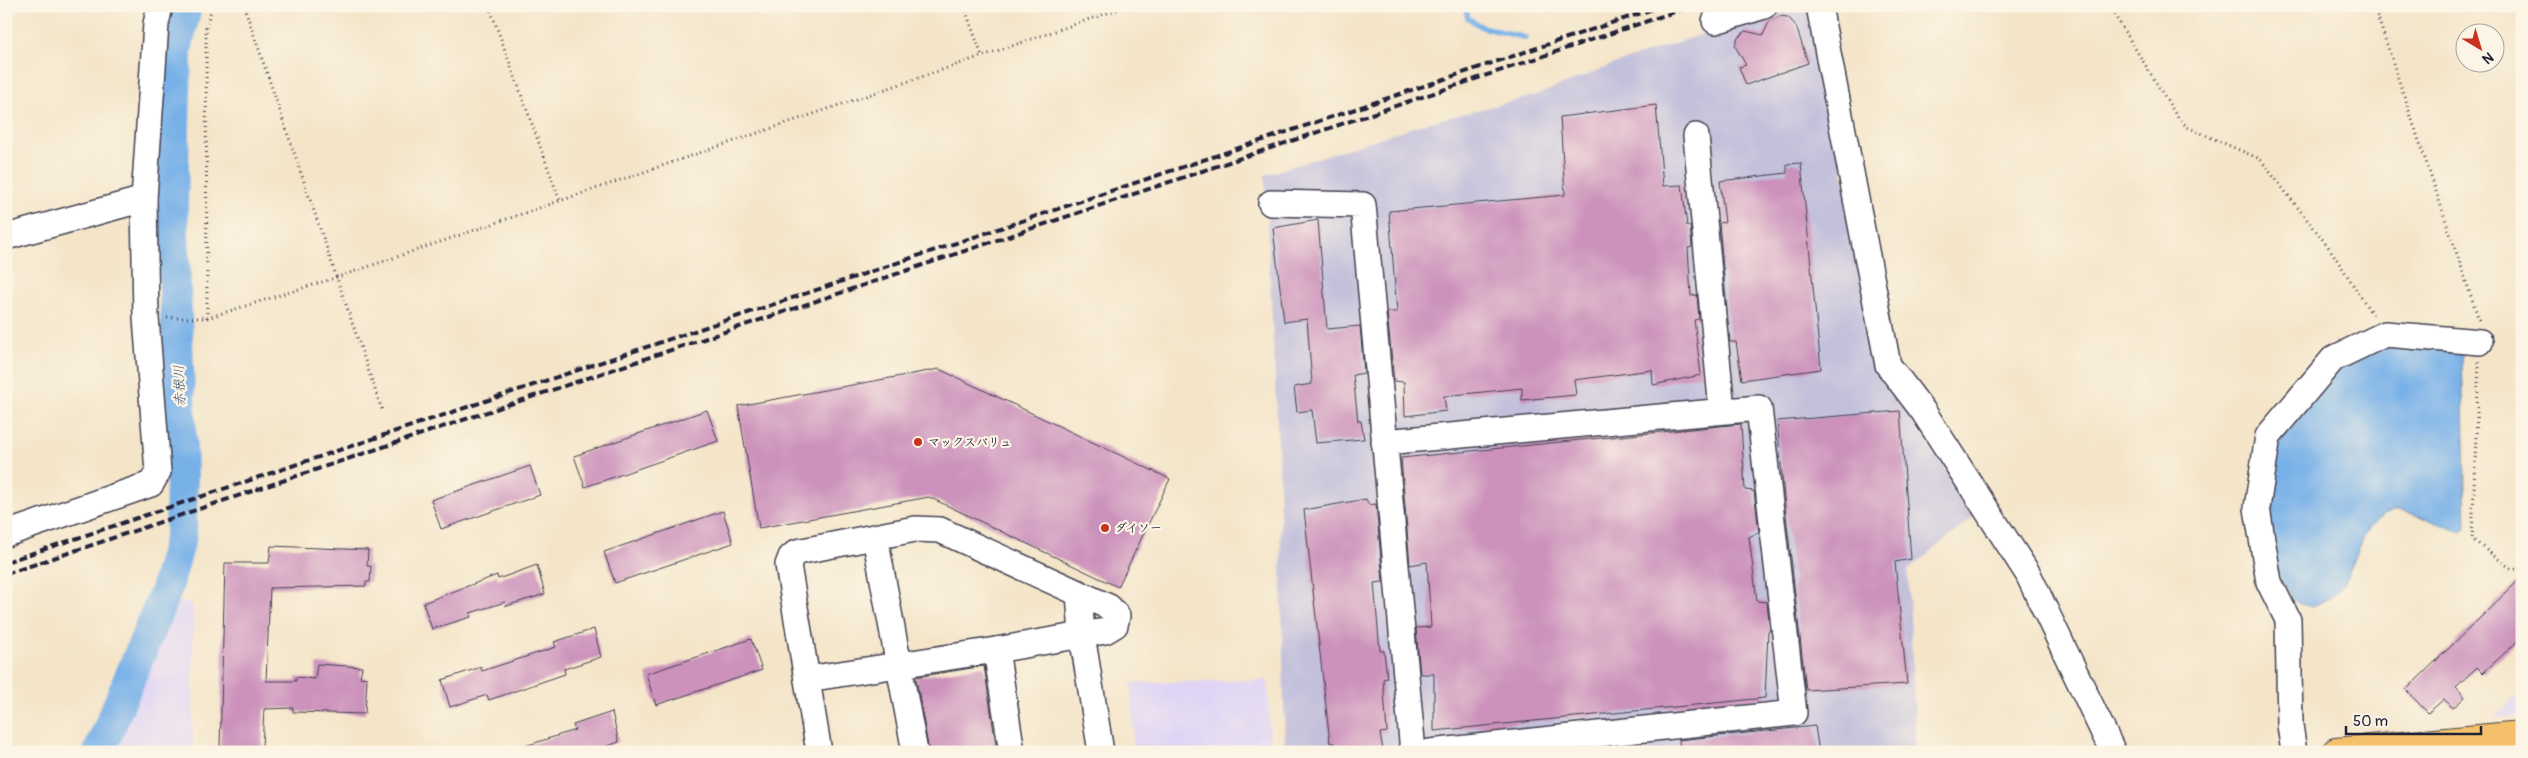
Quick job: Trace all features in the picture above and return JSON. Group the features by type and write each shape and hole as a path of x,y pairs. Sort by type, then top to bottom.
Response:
{"highway":[{"path":"2336,752 2522,735"}],"street":[{"path":"6,534 151,484 158,472 146,318 144,199 156,24 160,6"},
{"path":"1716,21 1764,6"},
{"path":"1819,6 1888,365 1923,411 2028,574 2113,752"},
{"path":"1696,136 1722,410"},
{"path":"6,237 144,199"},
{"path":"1271,204 1363,205 1413,752"},
{"path":"2294,752 2290,725 2288,620 2269,582 2257,508 2268,436 2333,359 2385,334 2480,342"},
{"path":"1384,442 1759,408 1794,713 1430,752"},
{"path":"807,679 1106,631 1115,625 1116,616 1109,607 940,530 915,529 797,552 790,557 788,565 807,679 820,752"},
{"path":"875,537 915,752"},
{"path":"1079,593 1082,635 1101,752"},
{"path":"996,650 1012,752"}],"path":[{"path":"207,318 206,28 212,6"},
{"path":"244,6 338,276 382,410"},
{"path":"489,6 560,201"},
{"path":"964,6 982,56"},
{"path":"146,318 207,318 560,201 1128,6"},
{"path":"2109,6 2176,115 2187,127 2260,159 2330,249 2385,334"},
{"path":"2374,6 2480,323 2472,539 2510,568 2522,570"}],"shaded area":[{"path":"1785,6 1811,6 1881,370 1980,512 1908,570 1916,752 1285,752 1279,464 1265,175 1426,123 1534,96 1617,63"},
{"path":"174,599 193,605 193,752 110,752"},
{"path":"1268,680 1270,752 1134,752 1131,683"},
{"path":"2522,691 2522,715 2494,718"}],"water":[{"path":"2386,345 2462,350 2466,528 2460,532 2400,511 2383,515 2374,522 2367,533 2350,571 2338,591 2322,602 2311,606 2299,604 2277,574 2267,537 2270,457 2285,434 2340,364"}],"building":[{"path":"1780,16 1788,17 1796,26 1808,63 1746,85 1739,67 1746,65 1735,46 1737,39 1745,31 1763,35 1769,22"},
{"path":"1656,105 1663,186 1682,185 1687,226 1690,226 1692,247 1688,248 1691,296 1697,295 1699,319 1694,320 1701,375 1653,385 1652,370 1574,380 1576,395 1522,400 1522,388 1444,396 1446,411 1405,416 1404,382 1394,381 1387,312 1397,312 1389,211 1565,195 1560,117"},
{"path":"1801,163 1821,369 1742,380 1736,342 1730,342 1719,223 1725,222 1720,181 1787,173 1787,164"},
{"path":"1318,220 1327,329 1360,326 1364,373 1353,375 1358,421 1361,421 1364,439 1316,443 1312,410 1297,412 1294,387 1312,384 1307,319 1284,322 1273,228"},
{"name":"マックスバリュ","path":"939,369 1170,479 1118,587 929,497 759,528 738,406"},
{"path":"707,410 718,441 585,487 574,456"},
{"path":"1900,411 1911,559 1895,562 1907,684 1806,690 1777,421"},
{"path":"1741,424 1745,490 1754,491 1759,532 1749,537 1757,601 1767,602 1770,631 1768,631 1765,698 1434,731 1434,674 1420,674 1416,628 1431,627 1427,562 1410,565 1401,458"},
{"path":"530,466 540,495 441,529 431,500"},
{"path":"1366,499 1369,505 1376,504 1383,582 1374,583 1380,651 1384,651 1387,678 1383,679 1387,732 1380,733 1383,750 1343,752 1344,750 1335,748 1334,743 1330,743 1304,510"},
{"path":"723,511 733,543 615,583 604,552"},
{"path":"271,546 368,550 367,566 371,566 370,582 366,582 366,586 270,588 266,681 296,681 296,677 315,679 317,664 362,667 360,677 367,678 365,714 293,712 293,708 264,709 262,747 220,747 225,563 269,563"},
{"path":"537,565 545,594 506,606 505,602 470,613 471,617 432,629 423,603 497,575 498,579"},
{"path":"2522,577 2522,637 2483,673 2477,667 2456,687 2465,697 2453,708 2444,699 2428,713 2406,690"},
{"path":"594,629 601,657 564,669 565,674 489,700 487,695 450,707 442,680 481,667 482,671 556,647 554,642"},
{"path":"751,639 762,670 656,705 646,674"},
{"path":"984,666 997,752 929,752 916,677"},
{"path":"612,712 619,742 590,752 517,752 516,749 575,730 573,725"},
{"path":"1815,726 1819,752 1680,752 1679,740"}],"waterway":[{"name":"赤根川","path":"99,752 166,590 181,535 182,473 172,206 176,50 186,6"},
{"path":"1465,6 1468,18 1482,27 1526,38"}],"railway":[{"path":"6,562 1662,6"},
{"path":"6,574 1692,6"}],"place":[{"name":"マックスバリュ","path":"918,442"},
{"name":"ダイソー","path":"1105,528"}]}
